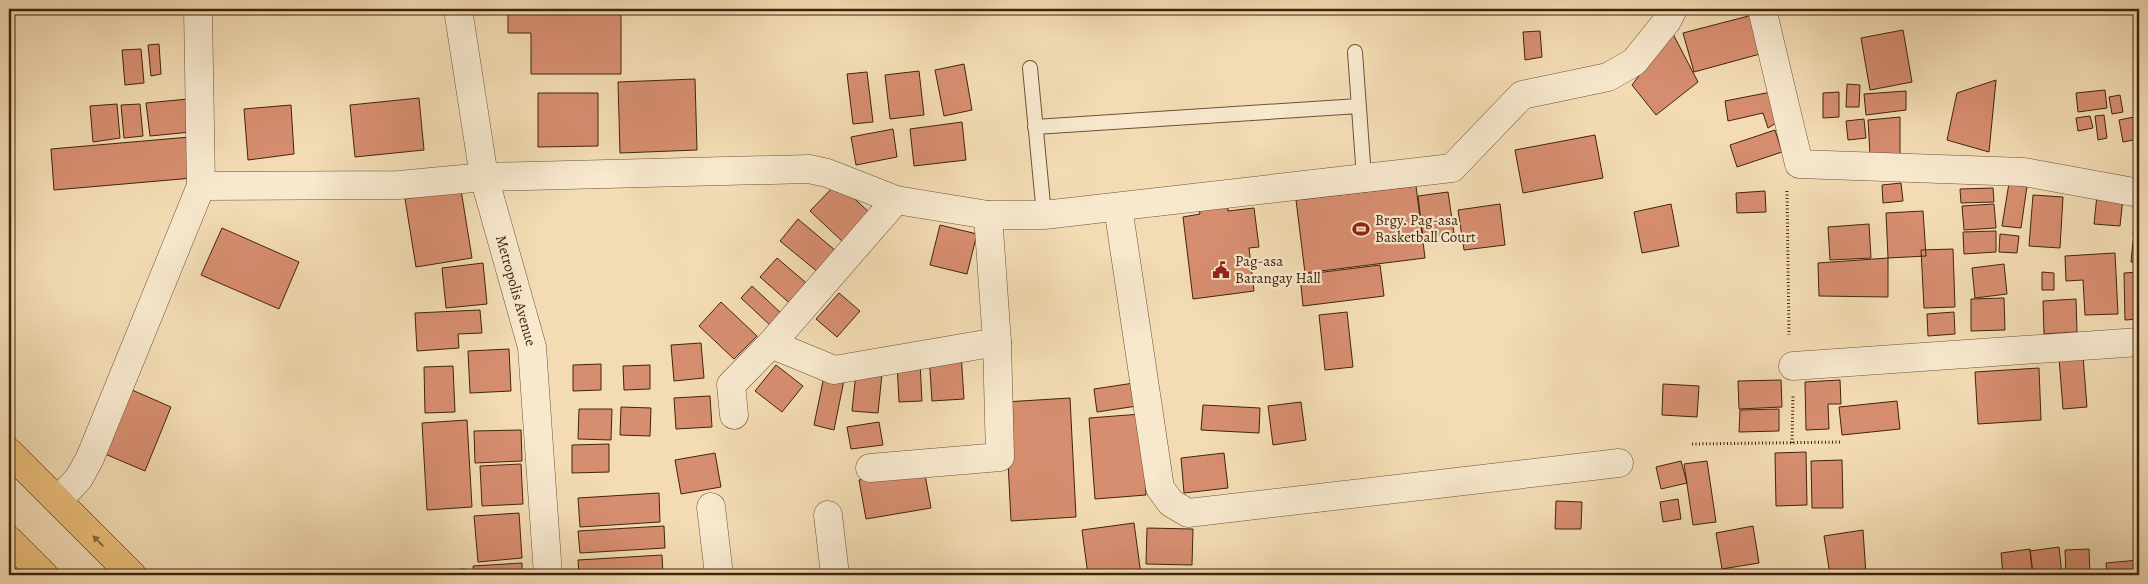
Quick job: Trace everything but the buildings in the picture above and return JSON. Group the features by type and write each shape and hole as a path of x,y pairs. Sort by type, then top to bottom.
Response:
{"main road":[{"path":"9,452 132,575"},
{"path":"9,540 44,575"}],"street":[{"path":"58,501 79,478 90,458 201,186 198,9"},
{"name":"Metropolis Avenue","path":"458,9 484,177 532,348 548,575"},
{"path":"201,186 399,185 484,177 809,169 827,173 896,200 988,215 1044,215 1452,168 1522,95 1608,78 1634,62 1667,21 1673,9"},
{"path":"1762,9 1799,164 2024,172 2139,194"},
{"path":"734,415 732,385 771,344 896,200"},
{"path":"1118,207 1160,488 1170,503 1188,513 1619,463"},
{"path":"870,468 1000,457 997,342 988,215"},
{"path":"771,344 834,370 997,342"},
{"path":"1793,366 2139,342"},
{"path":"711,507 719,575"},
{"path":"828,515 835,575"}],"lane":[{"path":"1355,52 1364,178"},
{"path":"1030,68 1044,215"},
{"path":"1035,127 1359,106"}],"path":[{"path":"1792,443 1793,366 1788,332 1787,190 1799,164"},
{"path":"1692,444 1842,442"}],"place":[{"name":"Brgy. Pag-asa Basketball Court","path":"1361,229"},
{"name":"Pag-asa Barangay Hall","path":"1221,270"}]}
